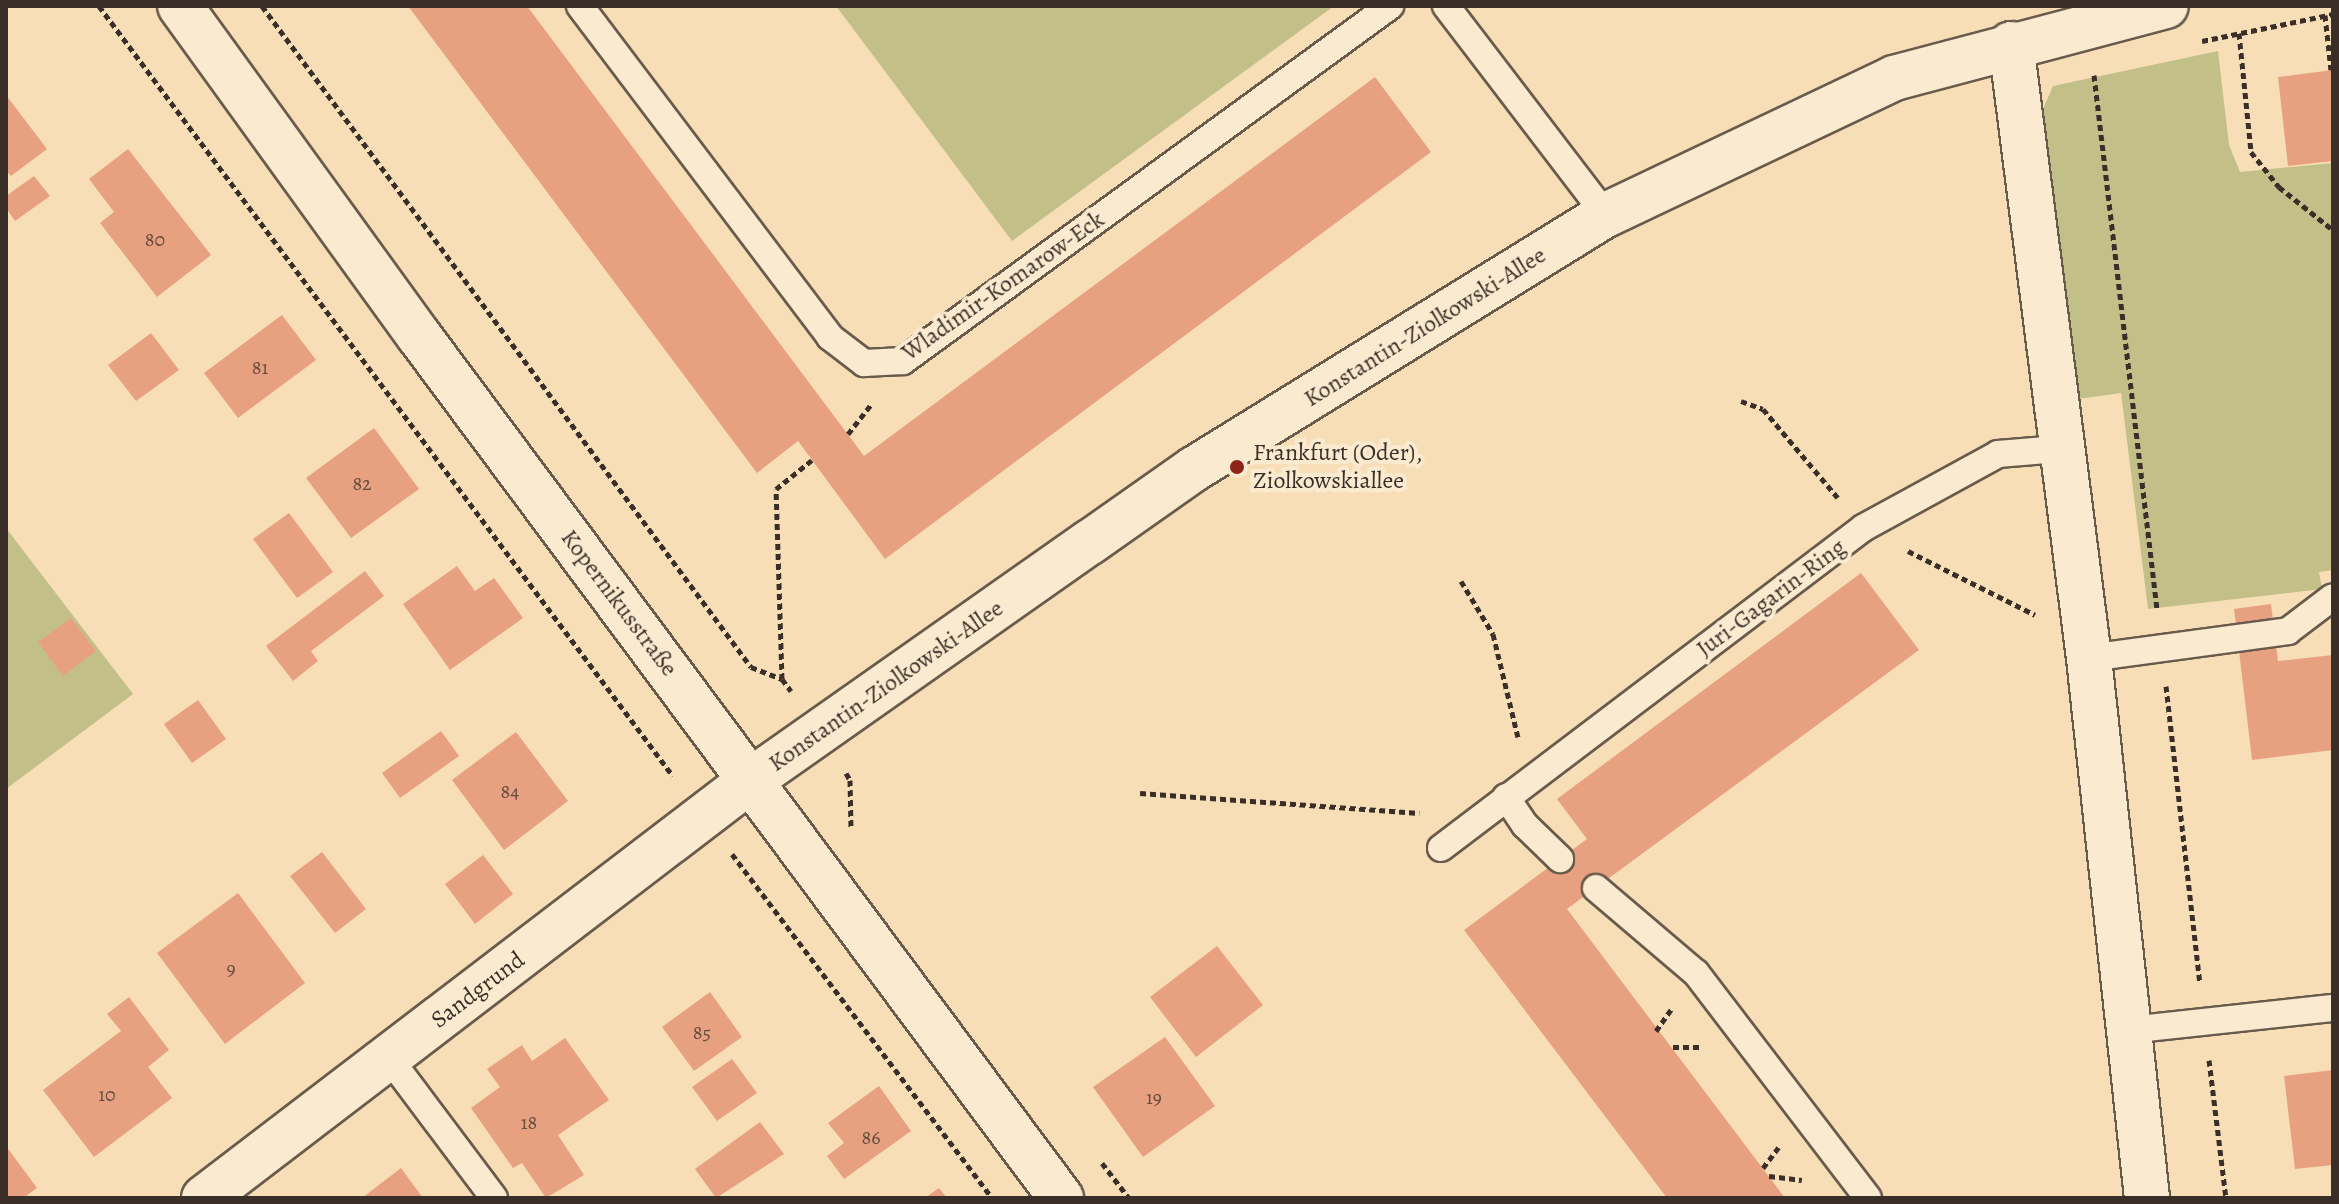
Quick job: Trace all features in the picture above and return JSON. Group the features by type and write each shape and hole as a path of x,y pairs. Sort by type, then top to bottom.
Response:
{"street":[{"name":"Kopernikusstraße","path":"180,6 1061,1198"},
{"name":"Konstantin-Ziolkowski-Allee","path":"751,780 1194,469 1606,215 1894,78 2011,44 2166,6"},
{"path":"2011,44 2059,449 2089,658 2147,1198"},
{"name":"Sandgrund","path":"204,1198 751,780"}],"lane":[{"name":"Wladimir-Komarow-Eck","path":"580,6 830,337 864,363 903,361 1390,6"},
{"path":"1446,6 1606,215"},
{"name":"Juri-Gagarin-Ring","path":"1441,848 1863,528 1998,454 2059,449"},
{"path":"2089,658 2288,631 2333,597"},
{"path":"1506,797 1525,825 1560,859"},
{"path":"1596,888 1696,973 1868,1198"},
{"path":"2129,1030 2333,1008"},
{"path":"389,1058 494,1198"}],"path":[{"path":"99,6 992,1198"},
{"path":"262,6 751,667 782,679"},
{"path":"2333,14 2239,33 2251,152 2279,187 2333,230"},
{"path":"2325,15 2331,70"},
{"path":"812,460 776,489 782,679 850,780 851,829 860,842"},
{"path":"1461,581 1493,634 1529,780"},
{"path":"1140,793 1478,818"},
{"path":"1092,1150 1129,1198"}],"shaded area":[{"path":"836,6 1334,6 1012,241"},
{"path":"2218,51 2229,145 2240,172 2333,163 2333,570 2319,572 2322,589 2148,609 2121,393 2078,399 2043,109 2053,86"},
{"path":"6,528 133,694 6,789"}],"building":[{"path":"408,6 527,6 864,456 1375,77 1431,152 885,559 798,441 757,473"},
{"path":"2333,70 2333,161 2288,166 2278,77"},
{"path":"6,95 47,149 11,176 6,170"},
{"path":"128,149 211,255 157,297 100,223 114,212 89,179"},
{"path":"34,176 50,196 15,221 6,208 6,196"},
{"path":"282,315 316,360 238,418 204,373"},
{"path":"151,333 179,370 136,401 108,365"},
{"path":"374,428 419,489 351,538 306,478"},
{"path":"289,513 333,572 297,598 253,539"},
{"path":"457,566 475,591 494,578 523,618 450,670 403,604"},
{"path":"365,571 384,596 311,651 318,661 293,681 266,646"},
{"path":"1861,573 1919,650 1567,909 1785,1198 1667,1198 1464,930 1587,839 1557,799"},
{"path":"2271,604 2278,661 2333,655 2333,750 2252,760 2234,609"},
{"path":"71,618 96,651 63,676 38,642"},
{"path":"198,700 226,739 192,763 164,724"},
{"path":"441,731 459,756 400,798 382,773"},
{"path":"516,732 568,801 504,850 452,780"},
{"path":"322,852 366,909 335,933 290,876"},
{"path":"483,855 513,894 475,924 445,884"},
{"path":"238,893 305,983 225,1044 157,953"},
{"path":"1217,946 1263,1005 1196,1057 1150,997"},
{"path":"710,992 742,1037 694,1071 662,1027"},
{"path":"129,997 169,1050 148,1067 172,1098 94,1157 43,1090 121,1031 107,1014"},
{"path":"1165,1037 1215,1106 1143,1157 1093,1087"},
{"path":"565,1038 609,1100 558,1135 584,1175 546,1198 522,1163 513,1168 471,1108 500,1087 487,1069 522,1045 532,1061"},
{"path":"732,1059 757,1093 717,1121 692,1087"},
{"path":"2333,1070 2333,1165 2295,1169 2284,1076"},
{"path":"879,1086 911,1131 844,1179 827,1156 844,1143 828,1123"},
{"path":"760,1122 784,1154 716,1198 695,1169"},
{"path":"6,1146 37,1188 23,1198 6,1198"},
{"path":"401,1168 423,1198 362,1198"},
{"path":"939,1188 947,1198 925,1198"}],"place":[{"name":"Frankfurt (Oder), Ziolkowskiallee","path":"1237,467"}]}
